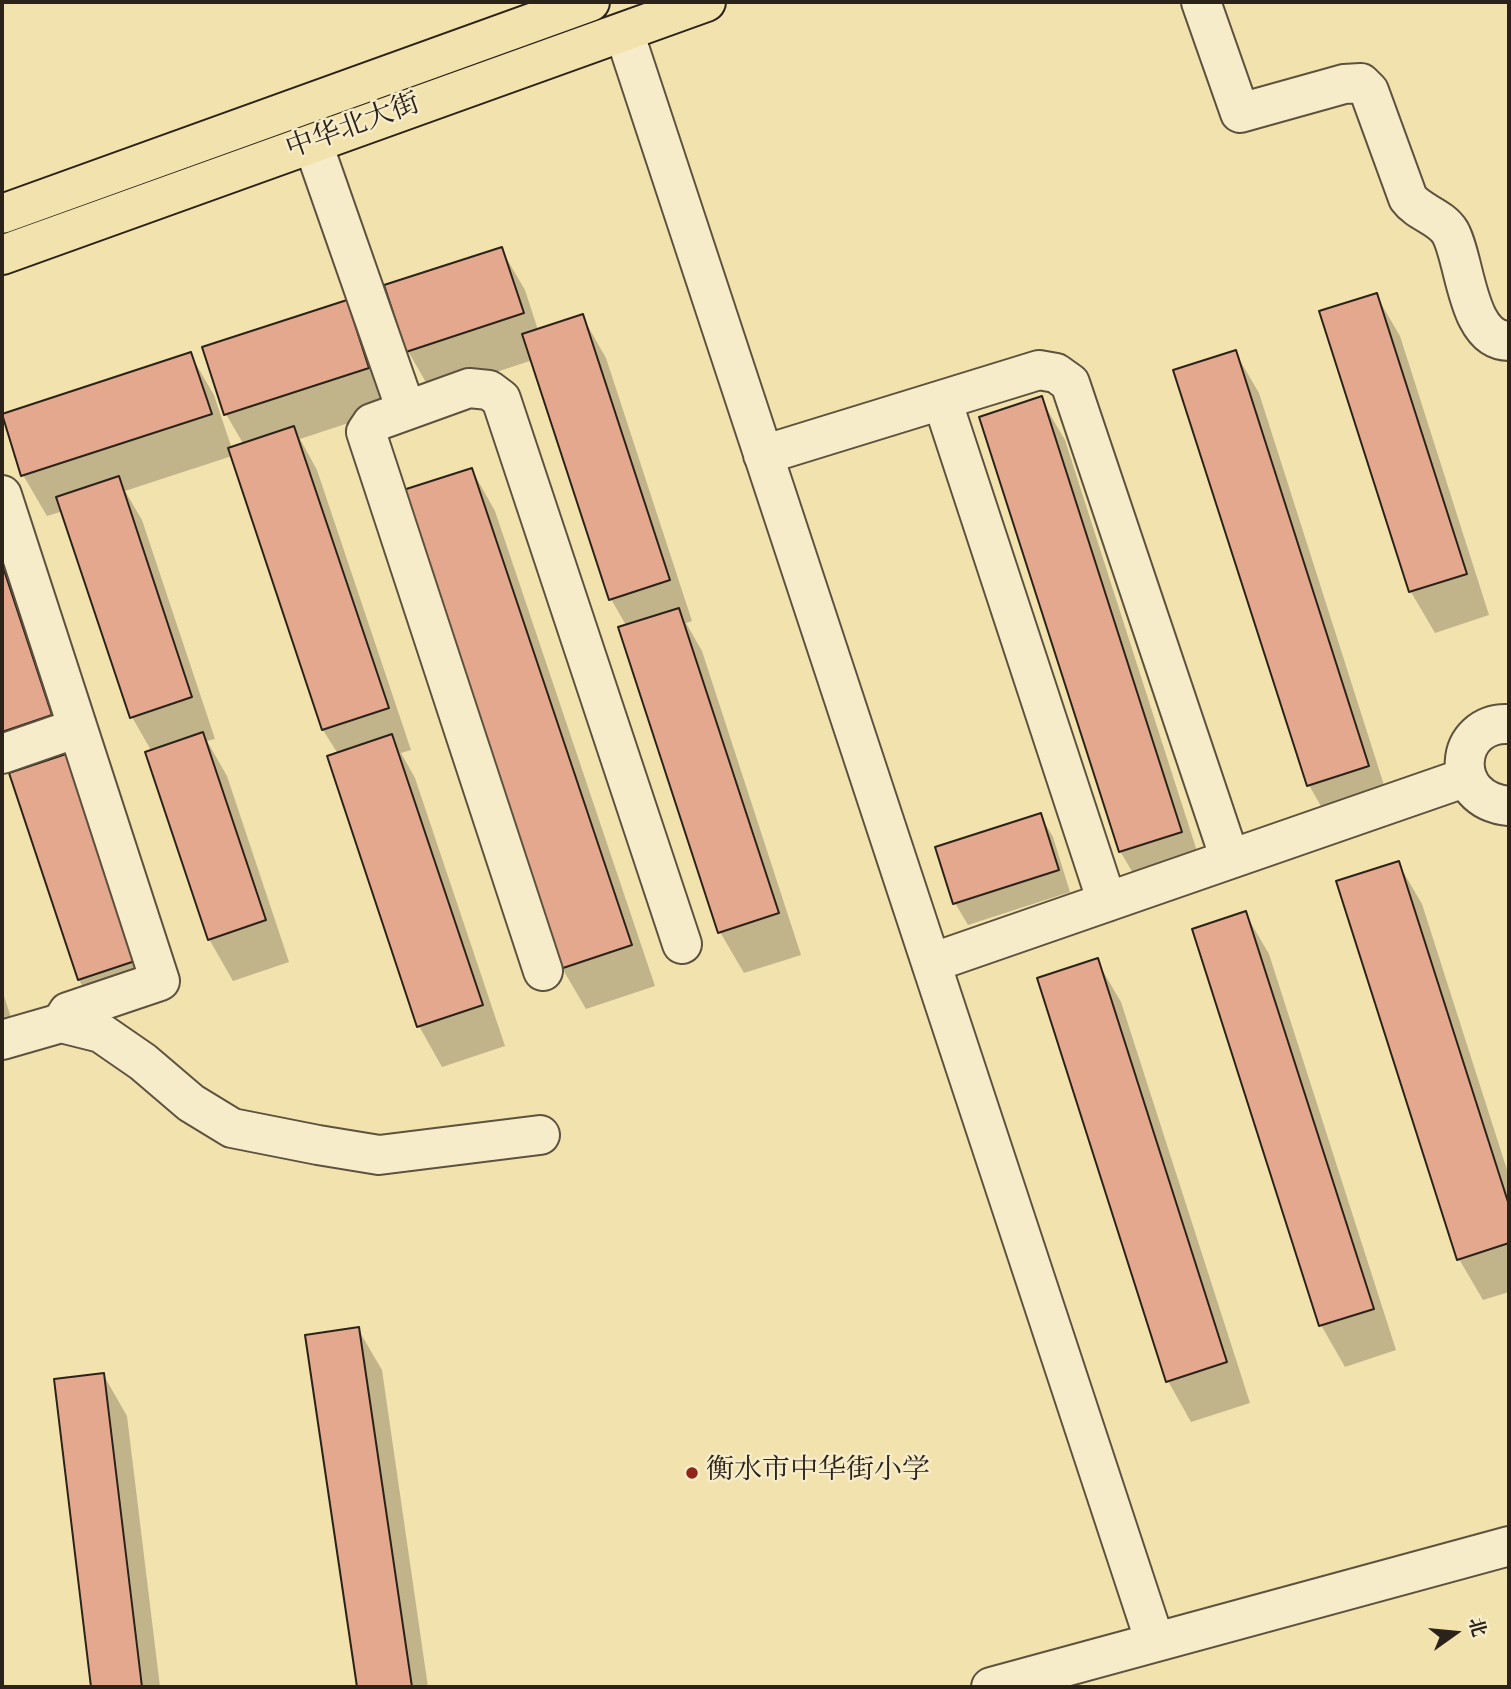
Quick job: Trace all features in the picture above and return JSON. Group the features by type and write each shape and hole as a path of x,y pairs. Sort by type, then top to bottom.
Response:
{"main road":[{"name":"中华北大街","path":"2,214 590,2"},
{"name":"中华北大街","path":"2,255 706,2"}],"street":[{"path":"1201,2 1241,113 1344,84 1361,83 1369,91 1408,198 1416,208 1434,217 1450,232 1473,310 1486,330 1501,341 1509,341"},
{"path":"624,32 1155,1642"},
{"path":"313,144 406,411"},
{"path":"764,455 1039,370 1056,373 1070,383 1230,859"},
{"path":"543,971 366,432 372,423 469,388 489,390 501,399 682,944"},
{"path":"942,400 1107,902"},
{"path":"2,495 160,981 68,1012 61,1023"},
{"path":"1509,723 1488,726 1475,736 1466,751 1467,777 1479,796 1493,804 1509,806"},
{"path":"2,754 77,728"},
{"path":"931,963 1467,777"},
{"path":"2,1040 61,1023 101,1033 143,1062 191,1103 232,1128 379,1154 540,1135"},
{"path":"991,1687 1509,1546"}],"building":[{"path":"502,247 524,313 406,352 384,285"},
{"path":"1377,293 1467,574 1409,592 1319,311"},
{"path":"347,300 369,368 224,415 202,347"},
{"path":"583,314 670,580 609,600 522,334"},
{"path":"1236,350 1369,766 1307,786 1173,370"},
{"path":"191,352 212,414 21,476 2,414"},
{"path":"1042,396 1182,832 1119,852 979,417"},
{"path":"294,426 389,708 322,730 228,448"},
{"path":"472,468 632,945 560,969 400,491"},
{"path":"119,476 192,697 130,718 56,497"},
{"path":"2,564 52,715 2,732"},
{"path":"679,608 779,913 718,933 618,627"},
{"path":"203,732 266,920 208,940 145,752"},
{"path":"392,734 483,1005 417,1027 327,756"},
{"path":"66,754 135,961 78,980 9,773"},
{"path":"1041,813 1059,870 953,904 935,847"},
{"path":"1399,861 1509,1205 1509,1243 1457,1260 1336,881"},
{"path":"1246,911 1374,1309 1319,1326 1192,929"},
{"path":"1098,958 1227,1362 1166,1382 1037,978"},
{"path":"359,1327 412,1687 357,1687 305,1335"},
{"path":"104,1373 142,1687 91,1687 54,1379"}],"place":[{"name":"衡水市中华街小学","path":"692,1473"}]}
